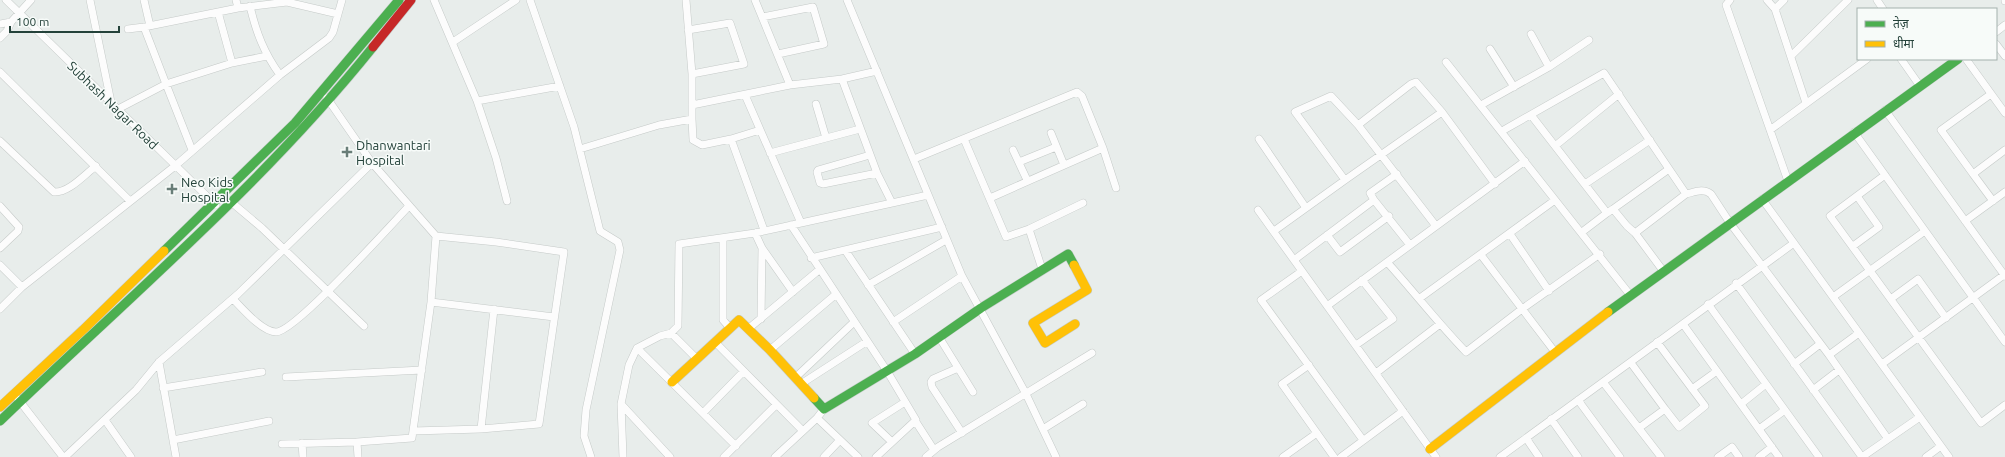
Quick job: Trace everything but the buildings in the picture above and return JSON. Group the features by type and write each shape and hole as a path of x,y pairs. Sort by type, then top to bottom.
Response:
{"street":[{"name":"Subhash Nagar Road","path":"6,0 220,210"},
{"path":"0,38 7,31 11,22 31,0"},
{"path":"90,0 111,102"},
{"path":"144,0 147,27 166,84 192,150"},
{"path":"236,0 238,8"},
{"path":"0,309 22,287 175,166 280,75 329,38 333,32 342,0"},
{"path":"0,407 84,330 295,123 399,0"},
{"path":"0,421 220,210 233,204 329,100 411,0"},
{"path":"434,0 478,101 496,158 507,201"},
{"path":"453,42 516,0"},
{"path":"530,0 580,149 600,231 618,242 620,250 586,410 584,436 591,457"},
{"path":"686,0 692,74 693,140 702,145 731,139 760,130"},
{"path":"755,0 790,85"},
{"path":"847,0 962,276 981,308 1026,394 1056,457"},
{"path":"1730,0 1726,5 1788,181"},
{"path":"1767,0 1776,9 1806,103"},
{"path":"1776,9 1784,0"},
{"path":"1791,56 1848,0"},
{"path":"128,29 147,27 238,8 287,1 338,14"},
{"path":"250,6 256,30 267,56 280,75"},
{"path":"762,17 813,7 824,44 778,54"},
{"path":"218,12 232,63"},
{"path":"0,24 11,22"},
{"path":"688,30 730,23 744,64 692,74"},
{"path":"1997,31 2005,25"},
{"path":"1531,34 1549,67"},
{"path":"1481,105 1549,67 1590,40"},
{"path":"1997,45 2005,56"},
{"path":"1490,49 1514,87"},
{"path":"118,109 166,84 232,63 267,56"},
{"path":"1770,130 1866,60"},
{"path":"1902,60 1920,86"},
{"path":"1258,210 1433,454 1555,352 1854,132 1957,60"},
{"path":"1967,60 2005,113"},
{"path":"1446,62 1555,200 1600,254 1631,296"},
{"path":"692,105 745,96 790,85 842,79 877,71"},
{"path":"0,72 130,201"},
{"path":"1502,131 1604,73 1686,194"},
{"path":"842,79 877,173 892,203"},
{"path":"1358,125 1411,84 1416,82 1442,112 1495,184"},
{"path":"478,101 560,86"},
{"path":"322,92 372,163 436,236 496,242 564,252 539,424 481,429 413,431"},
{"path":"914,159 1077,92 1082,96 1103,148 1116,188"},
{"path":"1555,146 1619,94"},
{"path":"1991,94 1941,130 1993,201"},
{"path":"745,96 801,223"},
{"path":"1345,180 1295,112 1331,96 1382,154 1436,226"},
{"path":"816,104 826,138"},
{"path":"1882,364 2005,275 1885,110"},
{"path":"1274,231 1442,112"},
{"path":"1531,115 1585,184 1610,211 1635,232 1664,272"},
{"path":"580,149 666,124 692,119"},
{"path":"770,153 860,129"},
{"path":"1854,132 2005,342"},
{"path":"1051,133 1064,165"},
{"path":"731,139 764,230"},
{"path":"964,139 1006,236 1029,229 1083,203"},
{"path":"1259,139 1306,208"},
{"path":"1585,184 1650,140"},
{"path":"0,141 54,192 58,193 68,188 96,166"},
{"path":"1019,162 1056,147"},
{"path":"990,198 1103,148"},
{"path":"1013,150 1028,180"},
{"path":"1972,174 2005,150"},
{"path":"870,155 818,170 817,172 820,183 823,184 877,173"},
{"path":"1327,306 1525,161"},
{"path":"14,394 64,457 136,390 159,362 233,299 372,163"},
{"path":"1582,232 1669,169"},
{"path":"1397,174 1370,193 1410,245"},
{"path":"1885,175 1830,216 1892,298 1981,423 2005,405"},
{"path":"1635,232 1686,194 1706,190 1711,194 1730,223 1829,355 1888,439"},
{"path":"1965,221 2005,192"},
{"path":"623,457 621,404 629,365 637,348 660,336 671,333 678,326 679,244 755,233 928,195"},
{"path":"1853,246 1879,227 1857,196"},
{"path":"1294,260 1374,200"},
{"path":"1420,298 1555,200"},
{"path":"1762,200 1949,457"},
{"path":"233,204 262,228 364,326"},
{"path":"0,206 19,227 18,231 0,248"},
{"path":"233,299 259,324 269,331 277,332 289,328 329,291 409,206"},
{"path":"1327,235 1340,252 1389,216"},
{"path":"791,225 835,295 887,371 916,418 916,422 931,454 962,432 1092,353"},
{"path":"811,258 942,227"},
{"path":"1029,229 1042,269"},
{"path":"1833,297 1925,231"},
{"path":"755,233 762,248 793,292"},
{"path":"1510,234 1549,291"},
{"path":"282,444 357,442 412,438 431,302 436,236"},
{"path":"722,238 723,320 730,328"},
{"path":"868,285 946,240"},
{"path":"1500,457 1631,363 1736,283 1794,243"},
{"path":"761,319 762,248"},
{"path":"845,250 915,354"},
{"path":"775,457 817,418 824,409 915,354 981,308 1068,254 1087,290 1033,323 1045,343 1075,324"},
{"path":"1387,262 1466,352 1522,309 1600,254"},
{"path":"1480,255 1555,352"},
{"path":"0,265 22,287"},
{"path":"748,330 819,270"},
{"path":"1302,271 1261,300 1363,440"},
{"path":"893,322 962,276"},
{"path":"1892,298 1918,279 1946,318"},
{"path":"1356,345 1393,319 1362,280"},
{"path":"1736,283 1862,457 1920,417"},
{"path":"770,350 835,295"},
{"path":"431,302 554,316"},
{"path":"1708,304 1819,457"},
{"path":"481,429 494,309"},
{"path":"672,382 739,320 770,350 824,409"},
{"path":"798,381 853,322"},
{"path":"1376,373 1440,324"},
{"path":"1683,324 1779,457"},
{"path":"671,333 697,358"},
{"path":"1829,355 1859,333"},
{"path":"939,337 973,392"},
{"path":"715,342 803,431"},
{"path":"798,381 866,342"},
{"path":"1631,363 1679,427 1705,406 1657,342"},
{"path":"1794,364 1820,344"},
{"path":"637,348 736,446"},
{"path":"159,362 176,457"},
{"path":"1309,365 1282,384 1334,457"},
{"path":"958,368 931,382 932,387 962,432"},
{"path":"286,377 422,370"},
{"path":"1813,390 1839,370"},
{"path":"1692,389 1717,371"},
{"path":"163,388 262,372"},
{"path":"703,413 743,372"},
{"path":"1603,382 1661,457"},
{"path":"1741,404 1766,384"},
{"path":"1578,400 1620,457"},
{"path":"892,442 872,423 905,402"},
{"path":"621,404 670,457"},
{"path":"1043,429 1083,404"},
{"path":"724,457 776,405"},
{"path":"1639,428 1665,409"},
{"path":"1759,429 1785,410"},
{"path":"1341,457 1403,411"},
{"path":"817,418 854,456"},
{"path":"1551,419 1578,457"},
{"path":"105,420 131,457"},
{"path":"173,440 269,421"},
{"path":"876,457 916,422"},
{"path":"1283,457 1317,433"},
{"path":"1526,438 1539,457"},
{"path":"824,457 840,440"},
{"path":"357,442 358,457"},
{"path":"302,443 303,457"},
{"path":"1926,457 1941,446"},
{"path":"1718,457 1732,447 1739,457"},
{"path":"1759,457 1772,447"}],"traffic: fast":[{"path":"164,251 295,123 399,0"},
{"path":"0,421 193,240 240,193 331,97 373,47"},
{"path":"1608,312 1957,60"},
{"path":"814,398 824,409 915,354 981,308 1068,254 1074,265"}],"traffic: slow":[{"path":"0,407 84,329 164,251"},
{"path":"1074,265 1087,290 1033,323 1045,343 1075,324"},
{"path":"1430,449 1608,312"},
{"path":"672,382 739,320 770,350 814,398"}],"traffic: jam":[{"path":"373,47 411,0"}],"place":[{"name":"Dhanwantari Hospital","path":"347,152"},
{"name":"Neo Kids Hospital","path":"172,189"}]}
